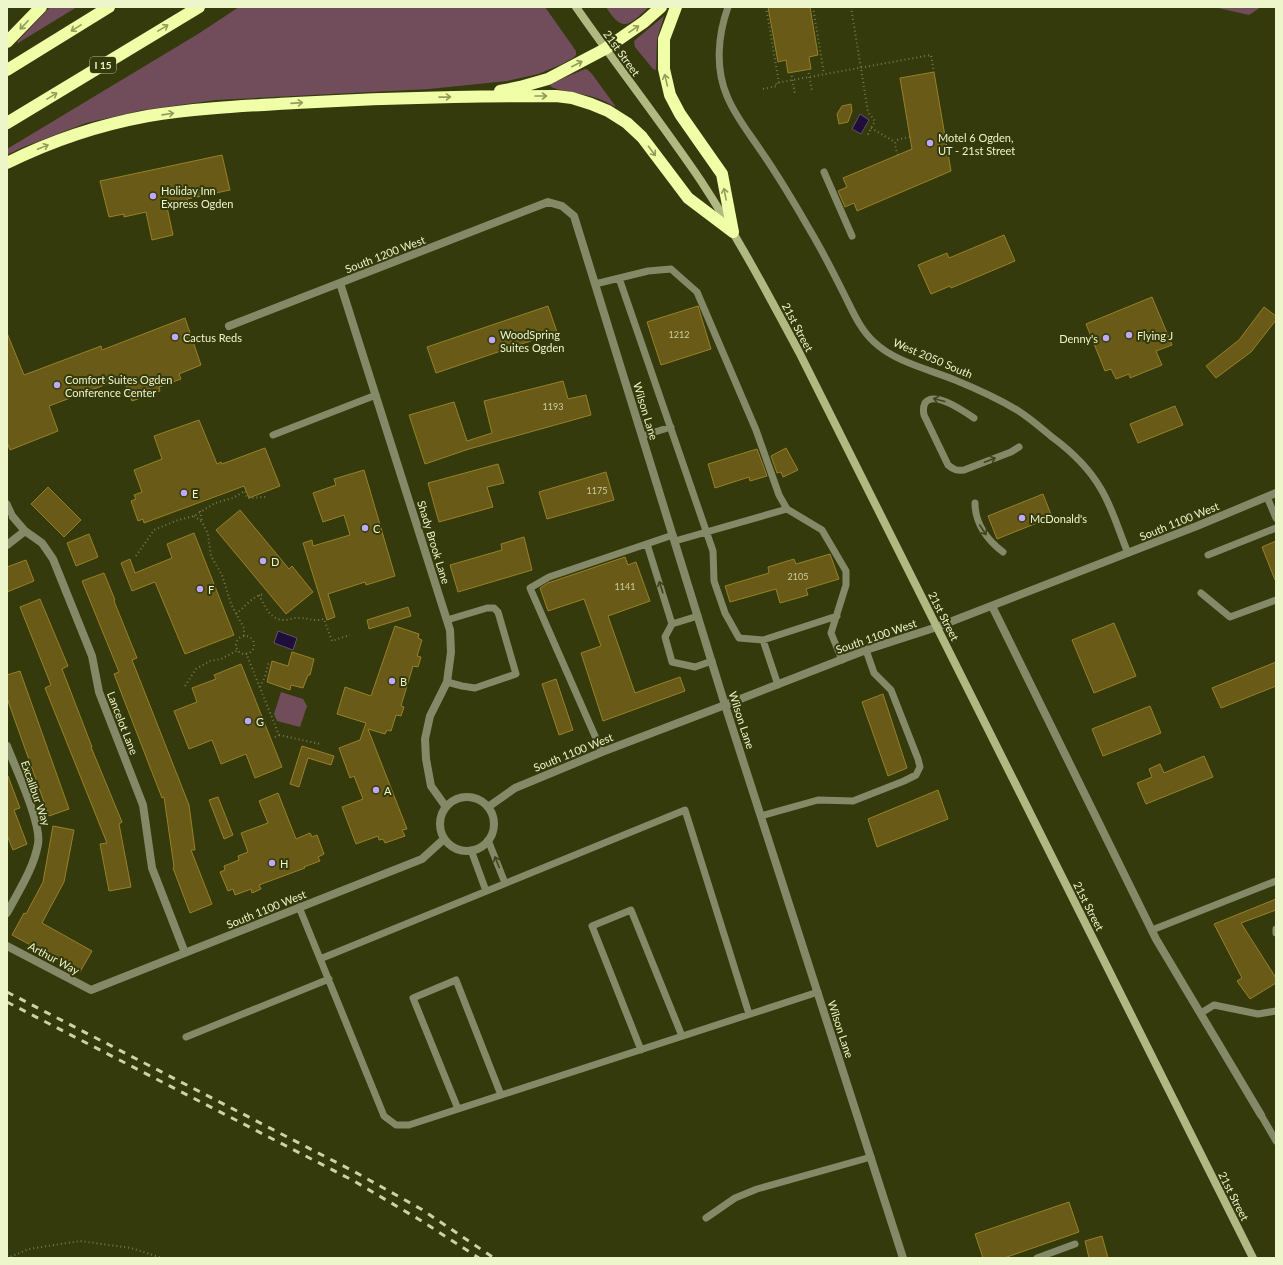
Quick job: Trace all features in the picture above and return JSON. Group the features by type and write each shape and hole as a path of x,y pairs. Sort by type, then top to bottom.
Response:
{"highway":[{"path":"7,42 41,7"},
{"path":"7,70 109,7"},
{"name":"I 15","path":"7,123 199,7"},
{"path":"474,96 520,87 548,79 605,49 644,22 661,7"},
{"path":"676,7 664,39 664,69 670,95 680,114 722,174 733,232"},
{"path":"7,163 49,144 87,131 155,115 200,109 315,102 474,96 556,96 572,98 591,104 627,123 642,137 688,198 733,232"}],"main road":[{"name":"21st Street","path":"576,7 605,49 659,121 701,182 733,232 770,298 799,352 1253,1258"}],"street":[{"name":"South 1200 West","path":"229,326 548,202"},
{"name":"Wilson Lane","path":"548,202 562,206 574,216 725,705 903,1258"},
{"name":"Shady Brook Lane","path":"340,283 450,630 451,652 447,682 430,716 425,739 426,759 431,786 446,807"},
{"name":"South 1100 West","path":"488,807 515,788 602,752 866,650 937,627 992,606 1276,493"},
{"name":"Lancelot Lane","path":"13,517 25,531 42,543 53,559 92,656 99,692 143,805 152,868 185,953"},
{"path":"7,545 25,531"},
{"path":"992,606 1152,930 1261,1115"},
{"name":"Excalibur Way","path":"7,746 38,826 39,843 33,862 7,913"},
{"path":"463,797 477,799 488,807 493,820 493,830 488,840 482,846 464,851 455,849 444,839 440,825 441,816 446,807 453,800 463,797"},
{"name":"South 1100 West","path":"91,990 422,859 444,839"},
{"name":"Arthur Way","path":"7,946 91,990"}],"lane":[{"name":"West 2050 South","path":"728,7 721,33 720,65 722,80 727,96 738,118 812,232 854,316 866,334 880,347 891,354 980,390 1002,401 1024,415 1058,441 1081,463 1099,486 1107,501 1128,553"},
{"path":"824,172 852,236"},
{"path":"595,284 648,271 671,269 696,292 756,430 779,495 787,510 822,530 846,571 846,585 831,633 842,660"},
{"path":"620,278 713,551 714,581 725,613 739,638 763,640 837,616"},
{"path":"273,435 376,395"},
{"path":"974,418 958,407 941,400 931,398 924,404 924,415 948,465 953,470 964,470 1011,452 1019,447"},
{"path":"642,436 671,427"},
{"path":"1267,497 1276,518"},
{"path":"975,503 976,516 982,529 1003,552"},
{"path":"7,504 13,517"},
{"path":"602,752 530,588 550,577 647,544 706,531 787,510"},
{"path":"1208,555 1276,528"},
{"path":"647,544 672,624"},
{"path":"1201,593 1230,617 1276,600"},
{"path":"447,620 487,608 494,608 498,612 516,674 475,688 447,682"},
{"path":"698,616 672,624 665,637 672,662 695,667 712,661"},
{"path":"763,640 778,685"},
{"path":"761,816 818,800 853,801 916,775 920,768 918,758 891,690 874,673 866,650"},
{"path":"320,958 685,810 749,1014"},
{"path":"488,840 505,883"},
{"path":"470,850 486,891"},
{"path":"1152,930 1276,880"},
{"path":"299,907 384,1116 396,1125 409,1125 818,992"},
{"path":"641,1050 592,926 631,910 682,1036"},
{"path":"186,1037 329,979"},
{"path":"458,1109 413,998 456,980 501,1095"},
{"path":"1201,1013 1214,1005 1258,1014 1276,1010"},
{"path":"1261,1115 1276,1141"},
{"path":"706,1218 735,1198 757,1189 871,1157"},
{"path":"1037,1258 1075,1244"}],"path":[{"path":"766,7 779,83"},
{"path":"813,7 824,74"},
{"path":"851,7 862,67 868,112 875,121 867,136"},
{"path":"763,89 777,86 776,83 931,55 934,72"},
{"path":"808,69 812,91"},
{"path":"792,72 795,94"},
{"path":"871,128 895,142"},
{"path":"895,142 897,140 910,137"},
{"path":"895,142 894,145 898,155"},
{"path":"136,556 154,530 178,520 194,516 215,503 233,498 245,491 247,498 266,497"},
{"path":"200,511 202,522 208,534 211,556 222,575 231,604 244,628 244,636"},
{"path":"194,516 202,522"},
{"path":"236,614 246,604 259,595 264,594"},
{"path":"259,595 266,608 273,616 285,620 302,618 311,621 324,619 332,641 350,635"},
{"path":"244,636 251,638 254,644 253,650 246,653 238,650 237,641 239,639 244,636"},
{"path":"185,686 196,669 210,661 221,659 238,650"},
{"path":"246,653 279,735"},
{"path":"260,687 265,677 269,661"},
{"path":"276,737 279,735 320,744"},
{"path":"7,1258 29,1249 80,1241 131,1248 162,1258"}],"shaded area":[{"path":"50,7 77,7 18,43 17,42"},
{"path":"239,7 545,7 576,51 576,55 560,65 538,74 507,81 429,89 216,100 143,110 86,123 21,148 7,155 7,149 198,34"},
{"path":"606,7 649,7 631,22 622,24 617,21"},
{"path":"1214,7 1261,7 1249,15"},
{"path":"664,16 657,39 656,70 653,69 635,47 634,41"},
{"path":"585,69 592,74 616,107 593,97 550,86 552,83"},
{"path":"860,114 869,120 861,134 852,129"},
{"path":"278,631 297,638 293,650 274,643"},
{"path":"281,692 303,699 307,706 300,727 277,721 274,714"}],"building":[{"path":"768,7 810,7 818,55 809,57 811,69 788,73 786,60 778,62"},
{"name":"Motel 6 Ogden, UT - 21st Street","path":"934,72 951,171 857,211 854,203 845,207 838,191 847,187 843,178 912,149 900,78"},
{"path":"851,104 852,111 848,122 839,124 837,114 842,106"},
{"name":"Holiday Inn Express Ogden","path":"222,155 230,190 187,199 188,203 167,207 173,235 152,240 146,212 124,217 124,214 109,217 100,181"},
{"path":"1004,235 1015,261 951,288 950,286 931,294 918,265 947,253 949,258"},
{"name":"Flying J","path":"1152,297 1172,345 1156,351 1162,365 1130,378 1129,374 1116,379 1111,369 1105,371 1086,324"},
{"name":"WoodSpring Suites Ogden","path":"548,306 557,332 436,373 427,347"},
{"path":"698,306 711,349 661,365 647,322"},
{"path":"1264,307 1276,316 1276,320 1251,352 1216,378 1206,366 1239,340"},
{"name":"Comfort Suites Ogden Conference Center","path":"185,318 201,365 179,374 181,379 159,387 160,391 132,401 123,378 49,406 58,431 10,450 7,442 7,333 24,375 101,346 102,350"},
{"path":"563,381 568,399 586,395 591,415 469,449 425,464 409,415 454,402 467,441 492,433 484,401"},
{"path":"1175,406 1183,425 1138,443 1130,424"},
{"path":"199,420 217,464 221,462 222,464 265,448 280,486 249,498 244,486 144,523 143,519 138,521 131,501 136,499 134,495 142,492 134,470 162,459 154,436"},
{"path":"786,448 798,470 783,477 781,472 777,473 771,456"},
{"path":"757,449 767,476 750,481 749,477 715,488 708,464"},
{"path":"498,464 504,483 487,487 493,507 439,522 428,483"},
{"path":"364,470 395,576 366,585 365,582 328,594 335,617 327,620 303,543 312,540 313,546 350,535 344,515 323,522 313,493 336,485 334,479"},
{"path":"606,472 614,500 547,519 539,492"},
{"path":"48,487 81,520 64,537 31,504"},
{"path":"1043,494 1052,517 997,539 988,516"},
{"name":"D","path":"240,510 289,569 292,566 313,592 286,614 216,530"},
{"path":"194,533 234,635 185,654 155,582 132,591 121,563 130,559 135,573 172,558 167,544"},
{"path":"89,534 98,557 76,566 67,543"},
{"path":"524,537 532,570 458,592 450,565 502,550 501,544"},
{"path":"1276,541 1276,580 1275,580 1262,547"},
{"path":"830,554 839,579 806,589 808,595 780,603 776,589 730,602 725,586 769,573 768,567 794,559 796,564"},
{"path":"625,557 628,565 636,562 650,601 608,616 635,693 680,677 685,691 603,721 581,653 601,646 584,599 548,611 540,588 548,583"},
{"path":"26,560 34,581 7,592 7,567"},
{"path":"104,573 137,658 132,660 189,805 195,850 191,850 212,904 190,913 173,868 164,797 162,798 114,674 119,672 82,581"},
{"path":"40,599 68,666 62,669 91,747 122,822 119,824 131,887 109,891 100,844 107,843 45,688 51,685 20,607"},
{"path":"408,607 411,616 369,629 367,620"},
{"path":"1114,623 1136,676 1094,693 1072,640"},
{"path":"395,626 419,634 418,638 422,640 417,656 421,657 418,667 413,666 401,706 404,707 401,716 396,715 391,731 387,730 385,734 368,729 407,829 402,830 405,836 385,843 383,839 379,840 378,836 356,844 342,807 363,799 354,776 350,778 339,748 360,740 366,723 337,714 345,687 371,696"},
{"path":"292,652 314,659 310,675 308,675 303,688 291,685 290,690 267,682 272,661 288,666"},
{"path":"1276,662 1276,686 1221,708 1212,688"},
{"path":"241,664 282,767 255,778 246,754 221,764 212,740 189,749 174,711 197,702 192,688 216,679 214,675"},
{"path":"20,671 69,809 49,816 7,698 7,675"},
{"path":"556,679 573,730 559,735 542,684"},
{"path":"883,694 907,768 888,776 862,702"},
{"path":"1150,706 1161,733 1103,756 1092,729"},
{"path":"302,746 334,756 331,765 308,758 299,787 290,784"},
{"path":"1204,756 1213,777 1146,804 1137,783 1152,777 1149,769 1160,764 1164,773"},
{"path":"7,776 20,808 14,810 27,844 13,850 7,835"},
{"path":"938,790 948,819 877,847 868,819"},
{"name":"H","path":"278,793 296,839 310,833 312,837 317,835 324,854 318,857 320,861 259,885 261,889 252,893 251,889 235,895 233,889 228,891 220,872 225,870 224,866 239,860 238,856 248,852 241,833 268,823 259,801"},
{"path":"218,797 233,835 224,839 209,800"},
{"path":"53,826 74,830 64,882 42,923 92,951 80,972 12,935 24,913 26,914 43,882"},
{"path":"1276,899 1276,910 1241,923 1276,978 1276,983 1250,999 1237,981 1242,978 1214,924"},
{"path":"1069,1202 1079,1232 1004,1258 983,1258 975,1234"},
{"path":"1102,1236 1108,1258 1089,1258 1085,1241"}],"railway":[{"path":"7,992 355,1172 421,1209 494,1258"},
{"path":"7,1002 354,1181 420,1220 479,1258"}],"place":[{"name":"Motel 6 Ogden, UT - 21st Street","path":"930,143"},
{"name":"Holiday Inn Express Ogden","path":"153,196"},
{"name":"Flying J","path":"1129,335"},
{"name":"Cactus Reds","path":"175,337"},
{"name":"Denny's","path":"1106,338"},
{"name":"WoodSpring Suites Ogden","path":"492,340"},
{"name":"Comfort Suites Ogden Conference Center","path":"57,385"},
{"name":"E","path":"184,493"},
{"name":"McDonald's","path":"1022,518"},
{"name":"C","path":"365,528"},
{"name":"D","path":"263,561"},
{"name":"F","path":"200,589"},
{"name":"B","path":"392,681"},
{"name":"G","path":"248,721"},
{"name":"A","path":"376,790"},
{"name":"H","path":"272,863"}]}
